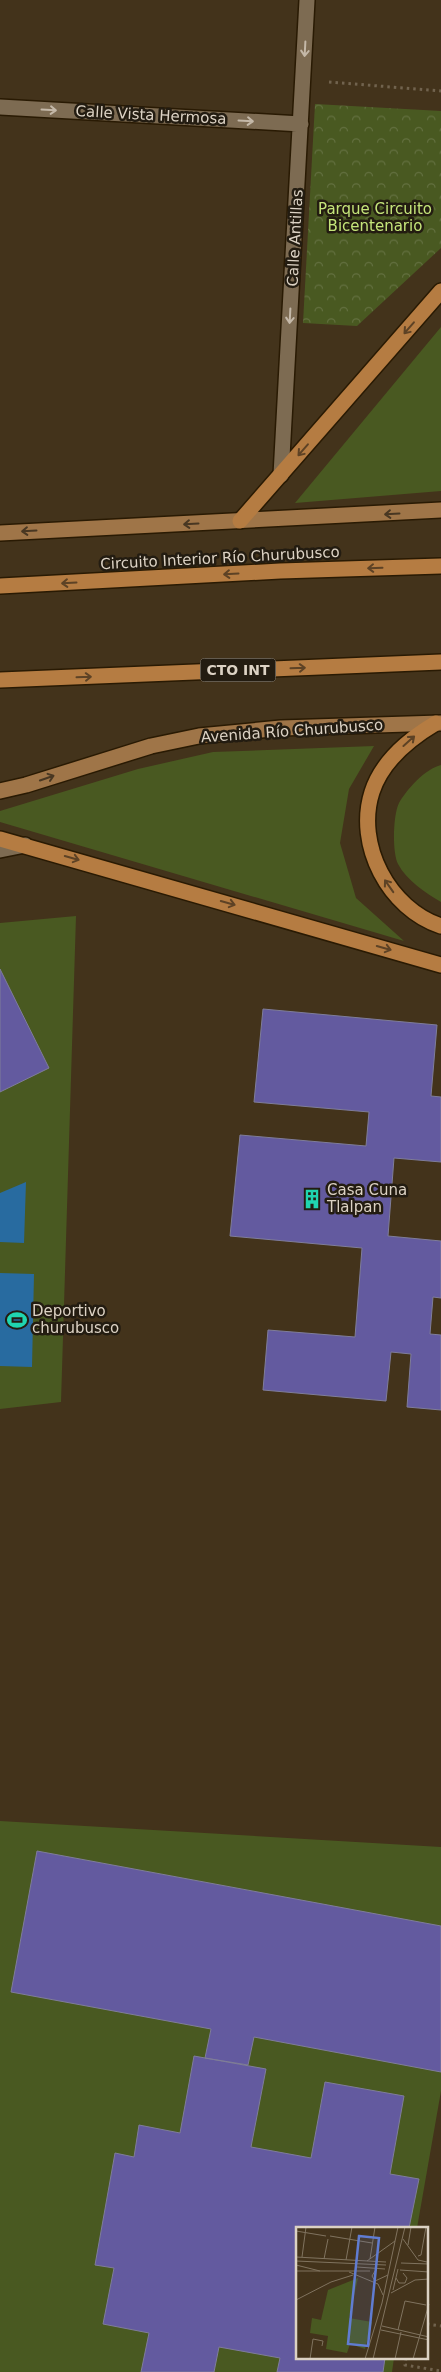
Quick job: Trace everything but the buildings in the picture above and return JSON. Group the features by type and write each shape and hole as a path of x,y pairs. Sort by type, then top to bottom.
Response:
{"highway":[{"path":"240,521 441,291"},
{"name":"Circuito Interior Río Churubusco","path":"0,586 280,571 441,566"},
{"name":"CTO INT","path":"0,680 441,662"},
{"path":"438,723 415,736 383,770 372,792 368,813 368,832 373,855 392,891 415,912 441,926"},
{"path":"0,839 441,965"}],"main road":[{"path":"0,533 441,510"},
{"name":"Avenida Río Churubusco","path":"0,791 151,746 199,736 281,728 438,723"}],"street":[{"name":"Calle Antillas","path":"281,476 308,0"},
{"name":"Calle Vista Hermosa","path":"0,107 301,124"},
{"path":"0,850 25,845"}],"path":[{"path":"304,80 441,91"},
{"path":"428,2324 441,2326"},
{"path":"406,2360 405,2365 441,2371"}],"green space":[{"name":"Parque Circuito Bicentenario","path":"315,104 441,111 441,248 357,326 303,323"},
{"path":"441,327 441,491 295,503"},
{"path":"374,746 349,789 340,843 356,898 404,941 0,822 0,811 138,769 213,752"},
{"path":"441,765 441,902 429,895 406,876 396,858 394,834 395,816 402,798 423,775"},
{"path":"76,916 61,1402 0,1409 0,923"},
{"path":"0,1821 441,1847 441,2091 417,2227 296,2227 296,2360 394,2360 392,2372 0,2372"}],"water":[{"path":"26,1182 24,1243 0,1242 0,1193"},
{"name":"Deportivo churubusco","path":"0,1273 34,1274 32,1367 0,1366"}],"place":[{"name":"Casa Cuna Tlalpan","path":"312,1199"},
{"name":"Deportivo churubusco","path":"17,1320"}]}
